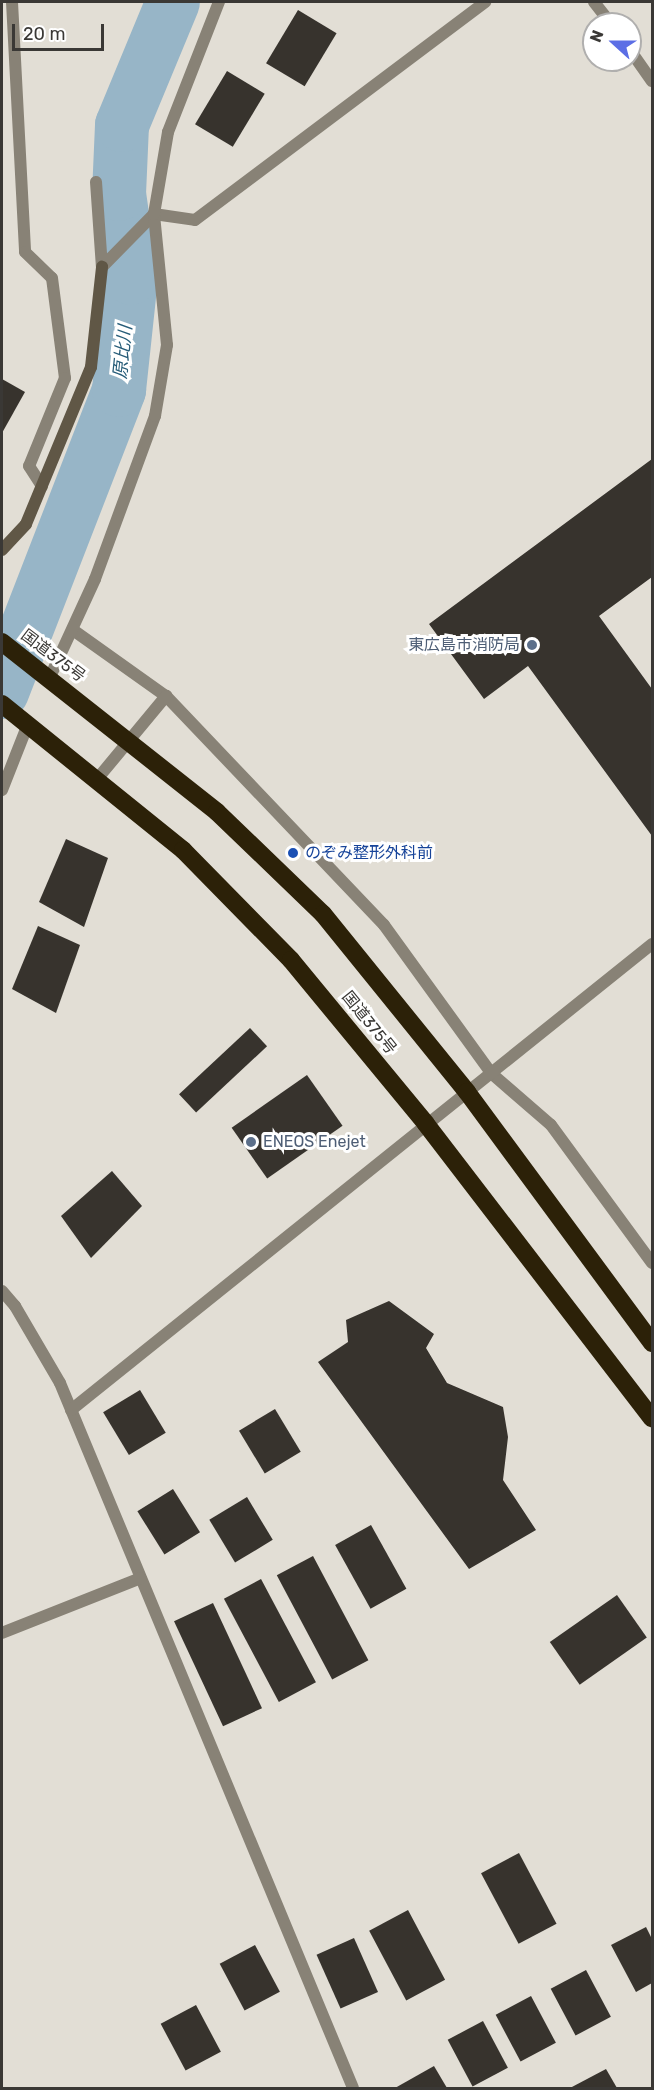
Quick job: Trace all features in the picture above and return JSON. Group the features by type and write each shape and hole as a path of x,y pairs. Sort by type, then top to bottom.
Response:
{"highway":[{"name":"国道375号","path":"2,642 51,677 217,812 323,914 467,1092 652,1343"},
{"name":"国道375号","path":"2,704 98,778 183,850 291,960 426,1124 652,1418"}],"street":[{"path":"12,2 25,252 52,278 65,378 29,466 42,486"},
{"path":"51,677 73,630 155,416 167,345 154,214 168,132 219,2"},
{"path":"154,214 195,220 485,2"},
{"path":"642,67 652,81"},
{"path":"2,550 26,524 91,367 102,267 96,182"},
{"path":"102,267 154,214"},
{"path":"73,630 166,696 384,925 491,1073 551,1125 652,1263"},
{"path":"98,778 166,696"},
{"path":"2,790 28,724"},
{"path":"71,1410 652,944"},
{"path":"2,1292 15,1306 71,1410 354,2088"},
{"path":"2,1633 141,1578"}],"building":[{"path":"298,10 337,33 305,86 266,63"},
{"path":"227,71 265,94 233,147 195,124"},
{"path":"2,379 25,392 2,433"},
{"name":"東広島市消防局","path":"652,459 652,577 599,616 652,689 652,836 528,666 484,699 429,624"},
{"path":"66,839 108,858 84,927 39,902"},
{"path":"38,926 80,945 56,1013 12,989"},
{"path":"250,1028 267,1046 196,1112 179,1094"},
{"path":"307,1075 343,1126 267,1179 232,1128"},
{"path":"112,1171 142,1206 91,1258 61,1216"},
{"path":"389,1301 434,1334 426,1348 447,1383 503,1407 508,1437 503,1480 536,1530 469,1569 318,1362 348,1342 346,1320"},
{"path":"140,1390 166,1433 129,1455 103,1412"},
{"path":"275,1409 301,1452 265,1473 239,1431"},
{"path":"173,1489 200,1532 164,1555 137,1511"},
{"path":"247,1497 273,1540 235,1563 209,1520"},
{"path":"371,1525 406,1589 371,1609 335,1545"},
{"path":"313,1556 368,1660 332,1679 277,1575"},
{"path":"261,1579 316,1682 279,1702 224,1599"},
{"path":"617,1595 647,1638 580,1685 550,1642"},
{"path":"213,1603 262,1708 223,1726 174,1621"},
{"path":"519,1853 557,1924 519,1944 481,1873"},
{"path":"408,1910 445,1980 406,2000 369,1931"},
{"path":"646,1927 652,1939 652,1983 636,1992 611,1945"},
{"path":"354,1938 378,1992 341,2009 317,1955"},
{"path":"255,1945 280,1992 245,2011 220,1964"},
{"path":"586,1970 611,2017 576,2036 551,1989"},
{"path":"531,1996 556,2043 521,2062 496,2015"},
{"path":"196,2005 221,2052 186,2071 161,2024"},
{"path":"483,2021 508,2068 473,2087 448,2040"},
{"path":"434,2066 447,2088 395,2088"},
{"path":"606,2069 617,2088 570,2088"}],"waterway":[{"name":"原比川","path":"2,692 119,390 131,278 119,194 122,125 173,2"}],"place":[{"name":"東広島市消防局","path":"532,645"},
{"name":"のぞみ整形外科前","path":"293,853"},
{"name":"ENEOS Enejet","path":"251,1142"}]}
